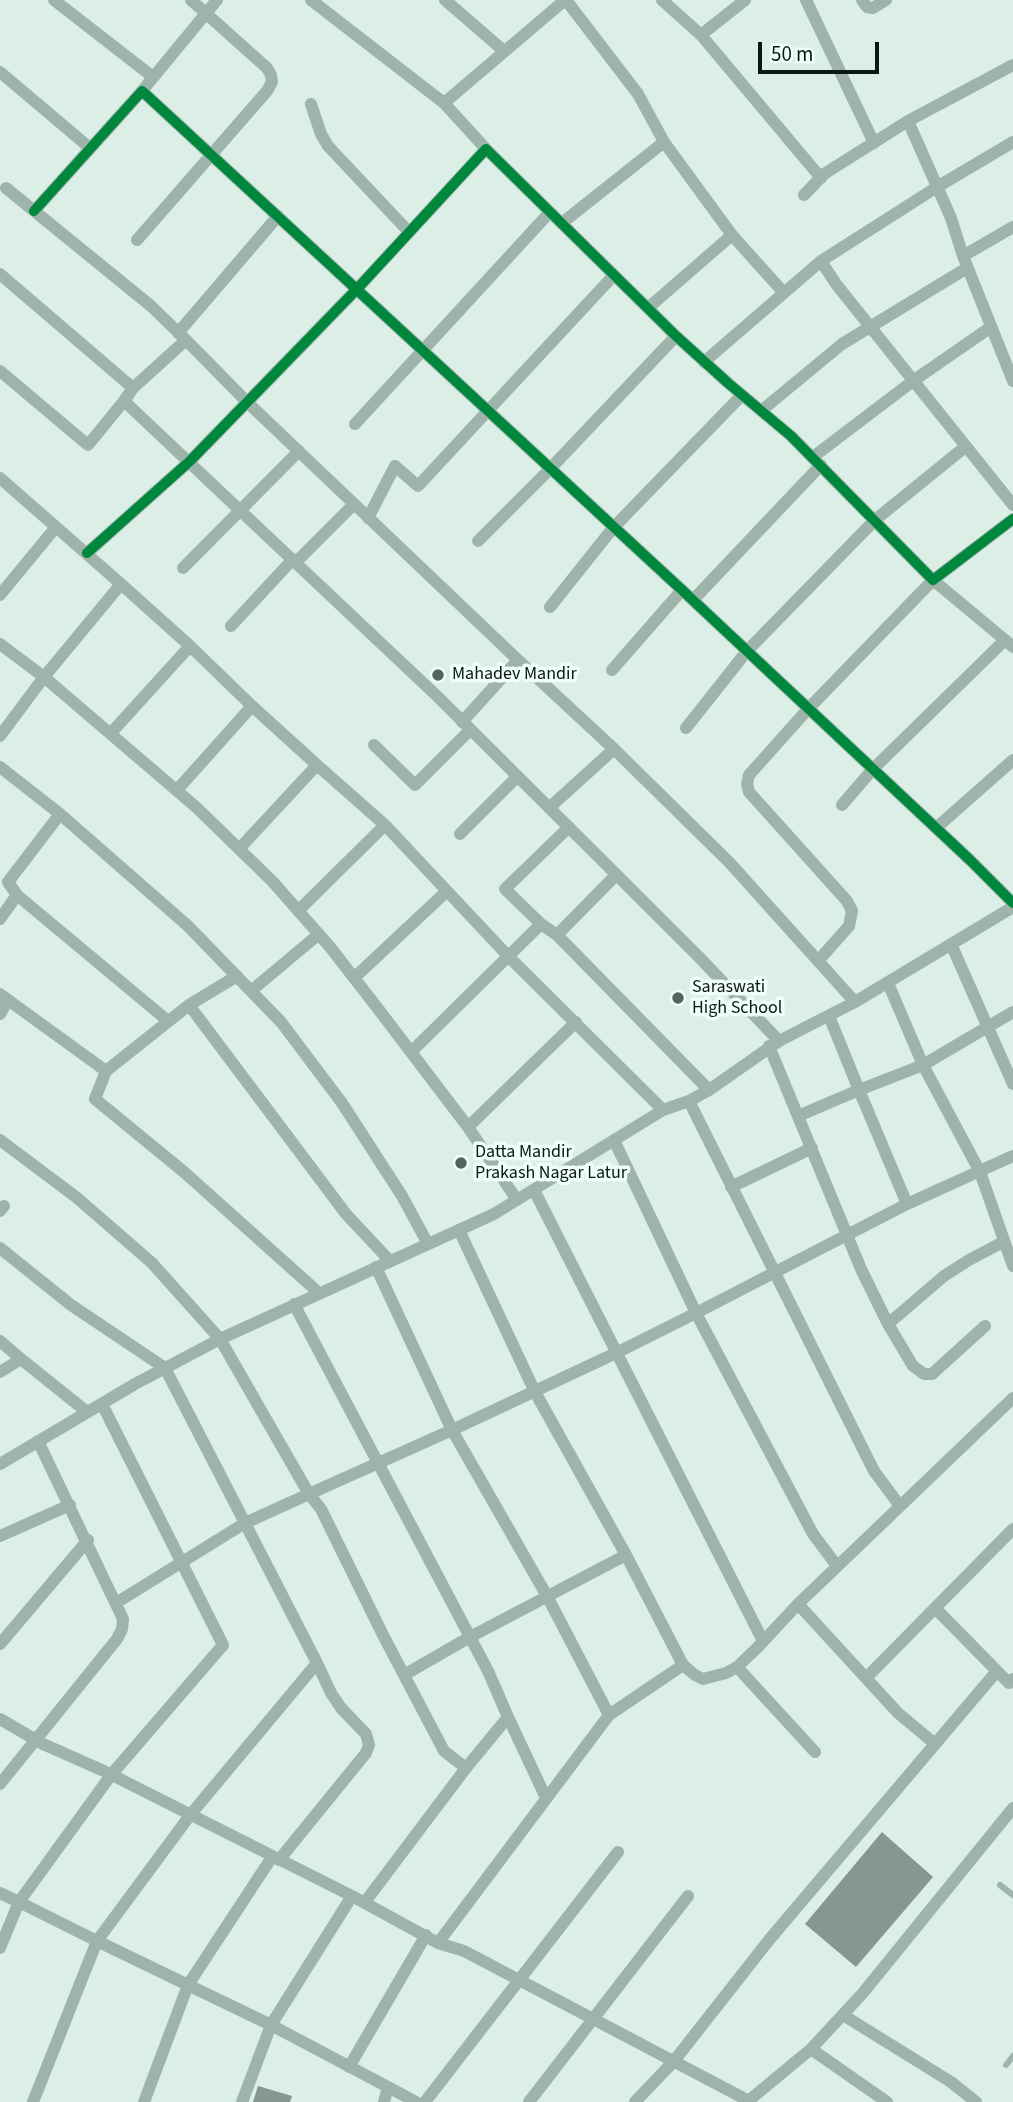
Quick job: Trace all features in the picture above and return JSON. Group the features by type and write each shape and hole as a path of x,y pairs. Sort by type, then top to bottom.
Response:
{"street":[{"path":"54,0 153,77"},
{"path":"137,240 272,82 267,68 191,0"},
{"path":"34,211 142,91 217,0"},
{"path":"311,0 444,103 486,149 676,336 817,461 933,580 1009,643 872,770 842,805"},
{"path":"445,0 504,51"},
{"path":"444,103 566,0 638,94 664,142 732,235 783,293"},
{"path":"662,0 701,35 821,178"},
{"path":"701,35 745,0"},
{"path":"806,0 874,143"},
{"path":"862,0 867,7 873,8 886,0"},
{"path":"804,195 821,178 908,121 1013,65"},
{"path":"0,72 90,148"},
{"path":"0,1464 87,1412 220,1339 494,1214 663,1110 689,1101 709,1090 774,1044 855,1002 1013,905 936,828 693,600 549,470 424,350 142,91"},
{"path":"310,104 328,146 409,232"},
{"path":"908,121 951,218 965,262 1013,381"},
{"path":"562,223 664,142"},
{"path":"704,362 821,261 1013,142"},
{"path":"87,554 190,461 357,289 486,149"},
{"path":"2,189 34,211 151,306 247,402 614,749 729,862 855,1002"},
{"path":"355,424 550,212"},
{"path":"0,371 88,445 133,388 182,336 278,216"},
{"path":"761,411 842,344 1013,227"},
{"path":"648,308 732,235"},
{"path":"821,261 869,326 1013,505"},
{"path":"0,274 133,388"},
{"path":"368,518 395,467 418,486 614,275"},
{"path":"693,600 817,461 913,381 990,327"},
{"path":"478,541 676,336"},
{"path":"550,607 613,528 742,395"},
{"path":"124,401 295,560 569,827 774,1044 798,1116 848,1235 888,1324 914,1366 925,1374 932,1374 985,1326"},
{"path":"686,728 747,651 875,520 965,447"},
{"path":"183,568 299,451"},
{"path":"0,478 386,825 509,957 663,1110"},
{"path":"231,626 354,504"},
{"path":"818,961 849,926 852,911 847,901 748,792 749,775 807,709 933,580 1013,519"},
{"path":"0,595 57,527"},
{"path":"0,736 44,677 121,584"},
{"path":"612,670 682,590"},
{"path":"0,644 44,677 177,790 273,881 319,934 411,1052 468,1127 517,1200"},
{"path":"111,733 190,646"},
{"path":"374,745 415,785 518,660"},
{"path":"177,790 252,706"},
{"path":"549,808 614,749"},
{"path":"936,828 1013,760"},
{"path":"239,849 317,765"},
{"path":"0,767 60,814 188,926 281,1021 342,1103 402,1196 428,1244"},
{"path":"460,834 517,777"},
{"path":"60,814 8,883 18,895 168,1021"},
{"path":"298,911 386,825"},
{"path":"569,827 505,889 541,925 557,935 709,1090"},
{"path":"557,935 616,875"},
{"path":"354,978 447,891"},
{"path":"0,919 18,895"},
{"path":"411,1052 541,925"},
{"path":"251,991 319,934"},
{"path":"951,944 1013,1084"},
{"path":"237,976 189,1005 106,1071 95,1099 184,1172 319,1293"},
{"path":"888,982 923,1065 980,1172 1013,1266"},
{"path":"0,1014 4,997 106,1071"},
{"path":"189,1005 346,1214 390,1261"},
{"path":"798,1116 923,1065 1013,1012"},
{"path":"829,1016 907,1204"},
{"path":"468,1127 576,1022"},
{"path":"689,1101 874,1471 900,1506"},
{"path":"0,1140 76,1197 152,1264 220,1339 309,1494 321,1509 444,1751 466,1768"},
{"path":"614,1140 696,1312 806,1521 837,1566"},
{"path":"731,1187 812,1148"},
{"path":"116,1603 245,1523 377,1461 535,1392 907,1204 1013,1156"},
{"path":"534,1190 763,1641"},
{"path":"459,1230 535,1392 626,1555 683,1665 704,1679 716,1677 737,1667 798,1604 1013,1398"},
{"path":"888,1324 944,1276 1003,1242"},
{"path":"0,1248 71,1305 165,1368 331,1693 369,1740 366,1753 276,1858 188,1985 144,2102"},
{"path":"376,1267 452,1430 547,1596 609,1715"},
{"path":"294,1304 470,1637 546,1798"},
{"path":"0,1341 87,1412"},
{"path":"0,1372 20,1359"},
{"path":"0,1948 19,1902 111,1774 223,1646 102,1404"},
{"path":"0,1784 117,1639 123,1619 88,1540 38,1441"},
{"path":"0,1536 70,1505"},
{"path":"866,1678 1013,1529"},
{"path":"0,1644 88,1540"},
{"path":"404,1675 626,1555"},
{"path":"798,1604 898,1713 934,1743"},
{"path":"935,1608 1012,1683"},
{"path":"33,2102 97,1941 191,1814 317,1663"},
{"path":"439,1943 609,1715 683,1665"},
{"path":"737,1667 815,1752"},
{"path":"635,2102 674,2061 777,1930 997,1671"},
{"path":"365,1902 508,1717"},
{"path":"0,1719 35,1740 111,1774 365,1902 439,1943 464,1951 749,2102 811,2049 862,1994 1013,1808"},
{"path":"425,2102 618,1852"},
{"path":"0,1893 271,2025 416,2102"},
{"path":"242,2102 271,2025 352,1896"},
{"path":"529,2102 688,1896"},
{"path":"349,2067 426,1935"},
{"path":"843,2015 951,2082 976,2102"},
{"path":"811,2049 887,2102"},
{"path":"384,2102 388,2087"}],"lane":[{"path":"1000,1885 1013,1895"},
{"path":"1006,2065 1013,2056"}],"building":[{"path":"882,1832 933,1877 856,1967 805,1924"},
{"path":"258,2086 292,2096 290,2102 253,2102"}],"cycle path":[{"path":"34,211 142,91 682,590 1013,903"},
{"path":"87,553 190,461 357,289 486,149 676,336 791,436 933,580 1013,519"}],"place":[{"name":"Mahadev Mandir","path":"438,675"},
{"name":"Saraswati High School","path":"678,998"},
{"name":"Datta Mandir Prakash Nagar Latur","path":"461,1163"}]}
